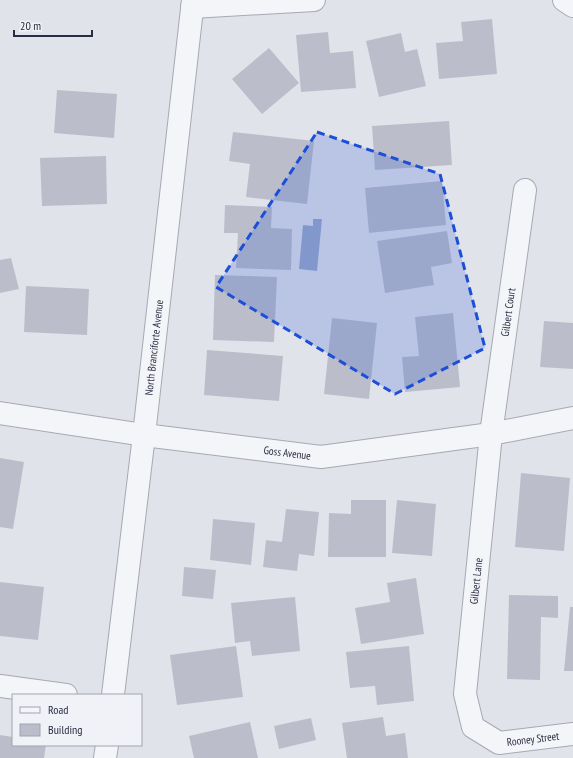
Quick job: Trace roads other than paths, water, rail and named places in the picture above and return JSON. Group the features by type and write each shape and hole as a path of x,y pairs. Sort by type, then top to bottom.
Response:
{"street":[{"path":"193,4 314,0"},
{"path":"564,0 573,6"},
{"name":"North Branciforte Avenue","path":"114,694 193,4"},
{"name":"Gilbert Court","path":"490,434 525,190"},
{"name":"Goss Avenue","path":"0,413 144,435 321,458 490,434 573,418"},
{"name":"Gilbert Lane","path":"473,727 465,694 490,434"},
{"path":"0,686 59,694"},
{"name":"Rooney Street","path":"473,727 498,743 573,734"},
{"path":"105,758 107,746"}],"water":[{"path":"313,219 322,219 317,271 299,269 303,225 313,226"}]}
